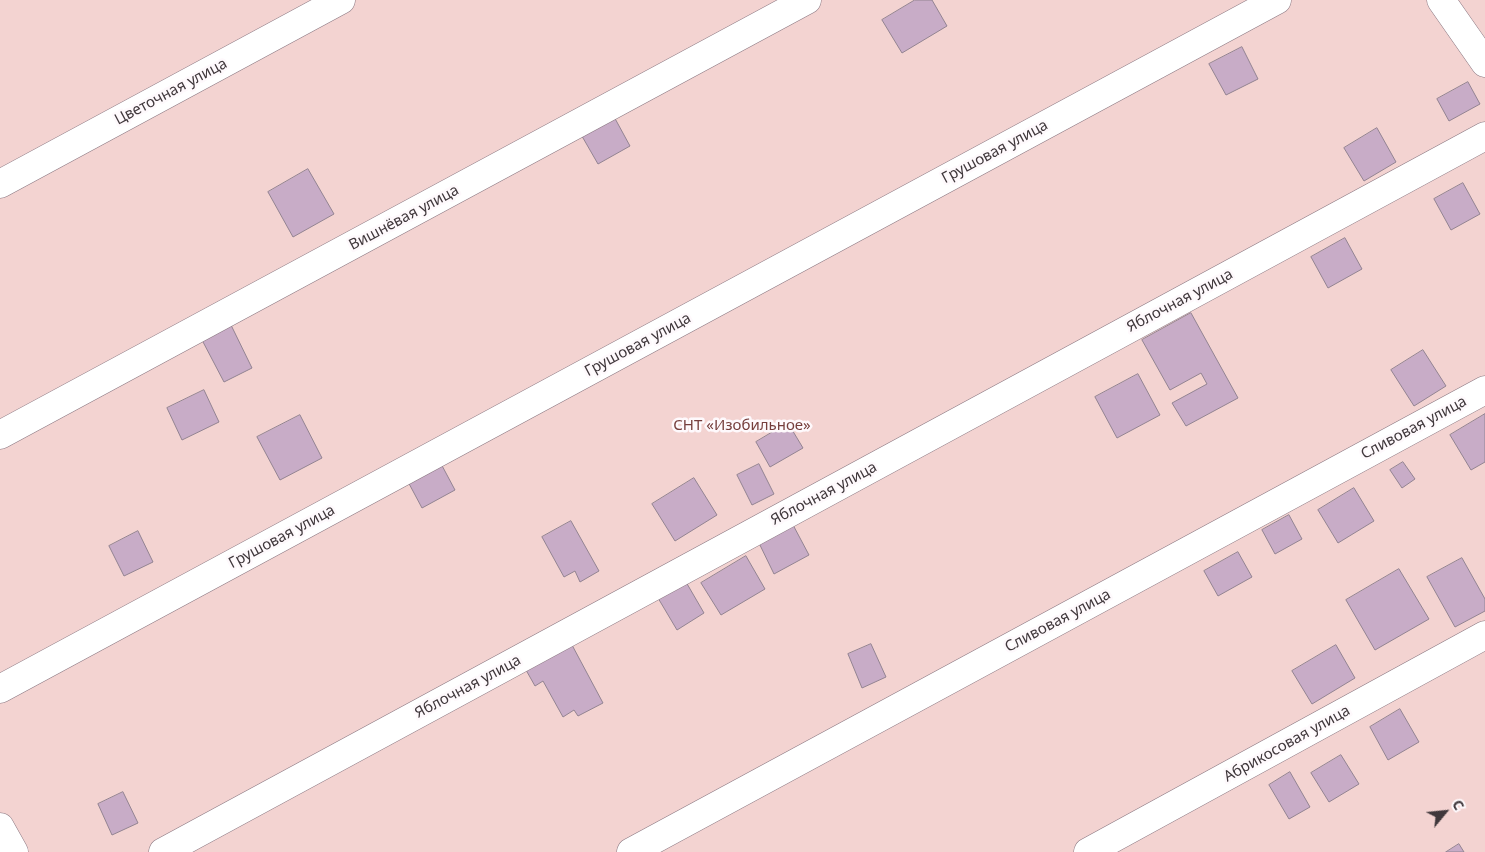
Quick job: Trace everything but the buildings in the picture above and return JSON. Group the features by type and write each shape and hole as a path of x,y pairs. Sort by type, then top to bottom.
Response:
{"street":[{"name":"Цветочная улица","path":"0,184 341,0"},
{"name":"Вишнёвая улица","path":"0,436 807,0"},
{"name":"Грушовая улица","path":"0,689 1277,0"},
{"path":"1440,0 1485,63"},
{"name":"Яблочная улица","path":"163,852 1485,136"},
{"name":"Сливовая улица","path":"631,852 1485,390"},
{"name":"Абрикосовая улица","path":"1088,852 1485,635"},
{"path":"0,827 14,852"}],"green space":[{"name":"СНТ «Изобильное»","path":"0,0 1485,0 1485,852 0,852"}]}
